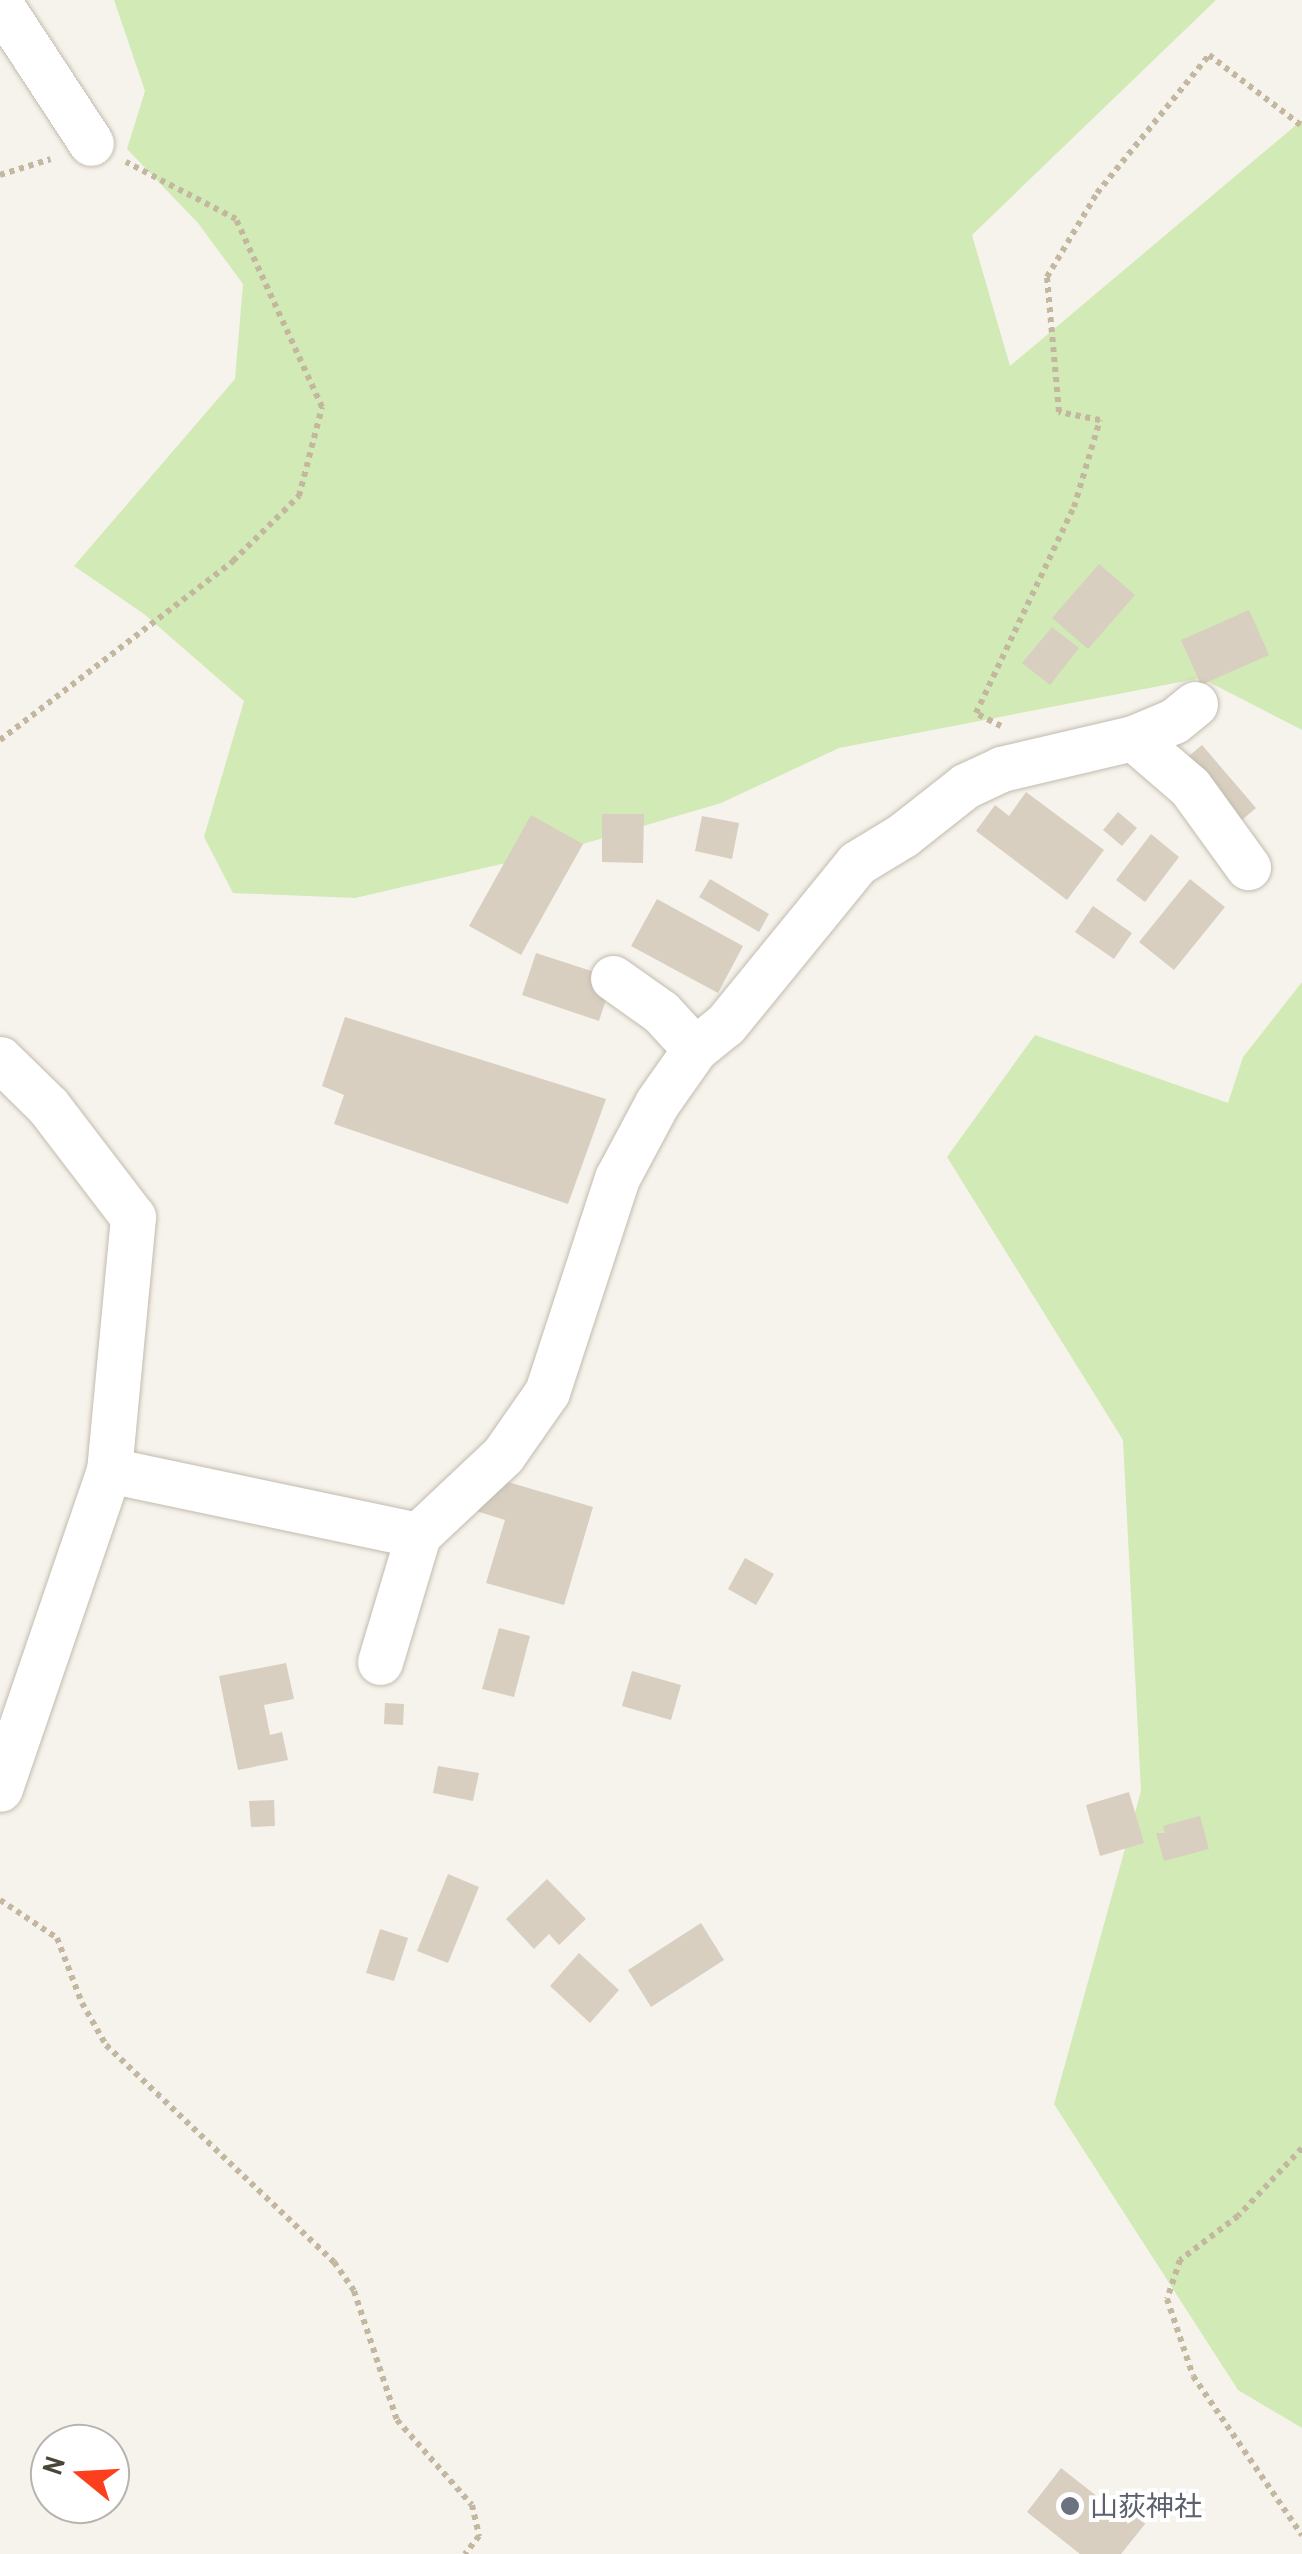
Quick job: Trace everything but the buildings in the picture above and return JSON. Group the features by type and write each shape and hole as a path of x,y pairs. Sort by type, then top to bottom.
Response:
{"street":[{"path":"0,4 90,143"},
{"path":"380,1662 418,1536 503,1455 546,1392 616,1178 657,1103 695,1049 725,1025 857,863 903,835 965,786 1001,769 1132,738 1174,721 1195,704"},
{"path":"1132,738 1190,788 1248,868"},
{"path":"613,978 660,1012 695,1049"},
{"path":"0,1059 48,1106 133,1216 109,1470 0,1789"},
{"path":"109,1470 418,1536"}],"path":[{"path":"1052,757 1014,740 1001,726 976,713 1074,506 1100,420 1058,412 1047,277 1097,193 1209,56 1302,126"},
{"path":"0,175 90,143 236,219 322,407 299,496 233,561 0,740"},
{"path":"0,1900 56,1938 82,2003 106,2045 334,2262 354,2291 397,2420 472,2505 479,2536 465,2554"},
{"path":"1302,2148 1238,2216 1180,2260 1167,2300 1193,2376 1302,2535"}],"green space":[{"path":"114,0 1216,0 972,235 1010,366 1302,120 1302,730 1201,678 839,748 721,803 566,849 355,898 233,893 204,837 244,701 144,614 74,566 235,379 243,284 198,223 127,149 145,91"},
{"path":"1302,982 1302,2428 1238,2390 1054,2104 1141,1791 1123,1440 947,1157 1035,1035 1228,1103 1243,1057"}],"place":[{"name":"山荻神社","path":"1070,2506"}]}
